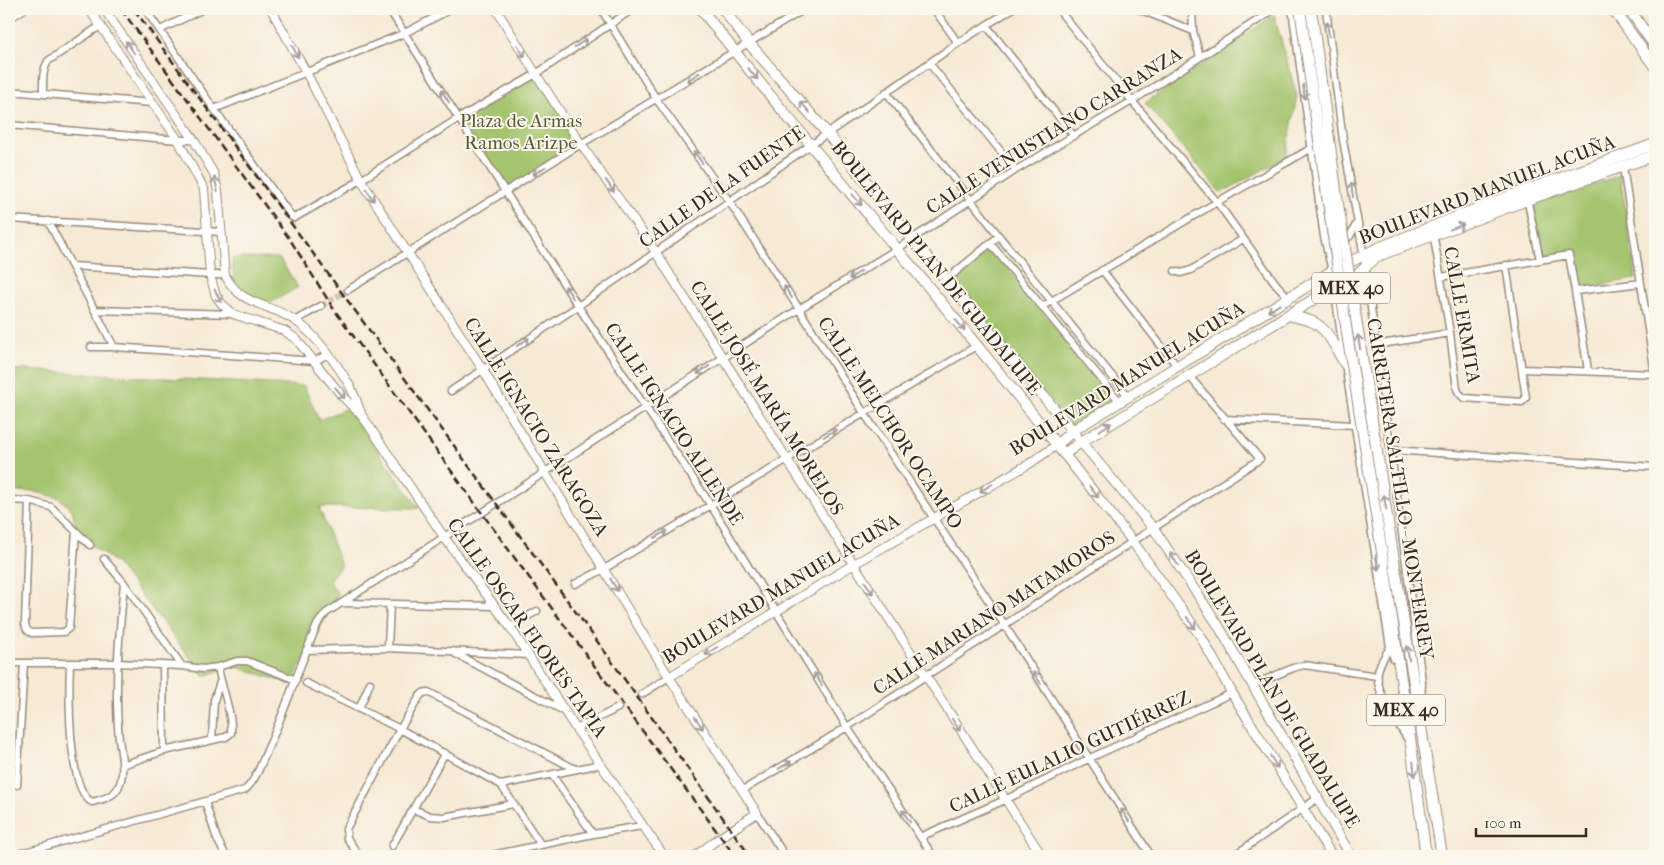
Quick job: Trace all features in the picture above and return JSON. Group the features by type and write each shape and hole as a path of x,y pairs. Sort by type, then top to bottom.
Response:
{"main road":[{"name":"BOULEVARD PLAN DE GUADALUPE","path":"701,9 978,346 1133,542 1200,635 1232,693 1332,856"},
{"name":"BOULEVARD PLAN DE GUADALUPE","path":"723,9 748,42 827,133 912,239 1154,529 1218,625 1351,856"},
{"name":"CARRETERA SALTILLO - MONTERREY","path":"1300,9 1348,340 1412,745 1426,856"},
{"name":"CARRETERA SALTILLO - MONTERREY","path":"1311,9 1338,204 1442,856"},
{"path":"1613,9 1655,67"},
{"path":"1622,9 1642,27"},
{"path":"1629,9 1655,46"},
{"name":"BOULEVARD MANUEL ACUÑA","path":"1064,454 1334,287 1356,276 1372,260 1383,254 1433,231 1655,144"},
{"name":"BOULEVARD MANUEL ACUÑA","path":"1526,196 1623,167 1655,155"},
{"name":"BOULEVARD MANUEL ACUÑA","path":"1057,445 1072,431 1332,271 1364,257 1385,245 1433,231"},
{"path":"1289,315 1312,322 1321,327 1328,335 1345,364"}],"street":[{"path":"9,18 23,9"},
{"name":"CALLE OSCAR FLORES TAPIA","path":"89,9 178,140 204,189 210,275 216,296 221,304 233,314 285,331 297,340 342,396 363,417 444,536 510,626 576,729 664,856"},
{"name":"CALLE OSCAR FLORES TAPIA","path":"104,9 194,140 214,174 218,191 226,274 231,286 240,294 296,320 314,337 351,388 363,417"},
{"path":"145,9 214,109 294,218 361,180 459,118 536,74 633,9"},
{"path":"160,30 203,9"},
{"name":"CALLE IGNACIO ZARAGOZA","path":"271,9 306,72 361,180 483,370 669,677 785,856"},
{"name":"CALLE IGNACIO ALLENDE","path":"389,9 578,306 710,504 847,728 933,856"},
{"path":"214,109 405,33 451,9"},
{"name":"CALLE JOSÉ MARÍA MORELOS","path":"496,9 581,144 655,251 724,357 925,676 1042,856"},
{"name":"CALLE MELCHOR OCAMPO","path":"600,9 658,100 729,201 864,412 1004,624 1151,856"},
{"path":"348,290 581,144 658,100 748,42 804,9"},
{"path":"934,9 958,43"},
{"name":"CALLE DE LA FUENTE","path":"451,391 578,306 886,92 1012,9"},
{"path":"1058,9 1217,202 1276,284 1289,298"},
{"path":"1139,9 1193,31"},
{"path":"1192,9 1193,31 1200,57"},
{"name":"CALLE VENUSTIANO CARRANZA","path":"12,856 244,790 250,785 284,712 306,650 322,617 506,496 799,309 897,249 1016,170 1132,101 1275,9"},
{"path":"1292,9 1324,237 1332,271 1390,647 1401,679"},
{"path":"1326,9 1344,140 1364,257 1422,681 1423,703 1420,723"},
{"path":"986,25 1073,135"},
{"path":"44,93 43,75 44,67 48,61 100,26"},
{"path":"1642,27 1655,26"},
{"path":"929,63 1016,170"},
{"path":"9,91 152,103"},
{"path":"886,92 1103,366 1124,399"},
{"path":"9,124 194,140"},
{"path":"1043,306 1217,202 1312,148"},
{"path":"1506,265 1522,369 1655,374 1623,167"},
{"path":"1526,196 1540,260"},
{"path":"9,218 221,232"},
{"path":"48,221 114,347"},
{"path":"1324,237 1331,241 1341,242 1350,236 1357,222"},
{"name":"CALLE ERMITA","path":"1433,231 1459,393 1464,398 1522,402 1526,398 1522,369"},
{"path":"946,280 999,236"},
{"path":"1176,271 1181,273 1192,270 1243,239"},
{"path":"990,243 1094,371 1124,399"},
{"path":"1441,277 1569,255 1588,370"},
{"path":"1009,265 1018,260"},
{"path":"72,266 210,275 226,274"},
{"path":"1102,270 1177,366"},
{"path":"1576,292 1641,283"},
{"path":"1337,310 1349,299 1358,298 1370,302"},
{"path":"296,320 321,306"},
{"path":"95,310 233,314"},
{"path":"1064,333 1072,327"},
{"path":"1375,344 1450,333"},
{"path":"575,584 604,569 864,412 978,346"},
{"path":"91,347 315,361 328,354"},
{"path":"1094,371 1103,366"},
{"path":"1188,376 1224,419 1355,425"},
{"name":"CALLE MARIANO MATAMOROS","path":"744,790 847,728 1260,458 1224,419"},
{"name":"BOULEVARD MANUEL ACUÑA","path":"642,694 854,564 1029,464 1057,445"},
{"path":"1391,450 1655,467"},
{"path":"9,500 29,501 51,507 90,545"},
{"path":"29,501 25,624 26,629 32,633 64,632 68,628 76,531"},
{"path":"104,559 182,666"},
{"path":"70,663 69,715 73,756 80,787 87,800 92,802 103,800 118,789 122,765 117,663 124,584"},
{"path":"343,603 495,606"},
{"path":"388,648 390,604"},
{"path":"510,626 537,611"},
{"path":"1390,647 1380,663 1377,676 1385,700 1412,745"},
{"path":"306,650 388,648 528,655"},
{"path":"450,651 566,712"},
{"path":"9,663 117,663 182,666 203,669 237,661 247,661 296,680"},
{"path":"17,785 24,663"},
{"path":"162,665 164,751"},
{"path":"1254,685 1292,668 1304,665 1377,676"},
{"path":"122,765 164,751 226,737 230,733 232,727 218,667"},
{"path":"212,740 214,700 220,682"},
{"path":"359,709 370,683"},
{"path":"306,684 400,729 501,785 541,845"},
{"path":"360,856 347,838 346,829 400,729 420,696 425,692 575,769"},
{"name":"CALLE EULALIO GUTIÉRREZ","path":"920,837 1005,800 1090,758 1232,693"},
{"path":"576,729 618,708"},
{"path":"392,846 445,753"},
{"path":"501,785 601,764"},
{"path":"552,774 593,834"},
{"path":"1233,856 1318,798"},
{"path":"205,802 217,839 226,856"},
{"path":"413,809 430,816 444,818 513,804"},
{"path":"696,856 757,813"},
{"path":"488,856 593,834 642,826"}],"green space":[{"path":"1274,15 1297,96 1286,157 1221,193 1145,103"},
{"name":"Plaza de Armas Ramos Arizpe","path":"535,75 580,144 506,191 460,118"},
{"path":"1620,175 1636,279 1580,288 1573,252 1541,257 1532,206"},
{"path":"992,248 1113,400 1071,426 952,281"},
{"path":"232,258 279,258 298,287 269,304 250,296 234,282"},
{"path":"9,369 304,386 319,420 347,408 419,508 319,507 341,566 329,580 338,594 291,684 234,666 204,676 117,564 79,536 72,510 59,498 32,491 9,492"}],"tunnel":[{"path":"321,306 348,290"}],"railway":[{"path":"121,9 291,241 333,308 735,856"},
{"path":"134,9 608,656 750,856"}]}
